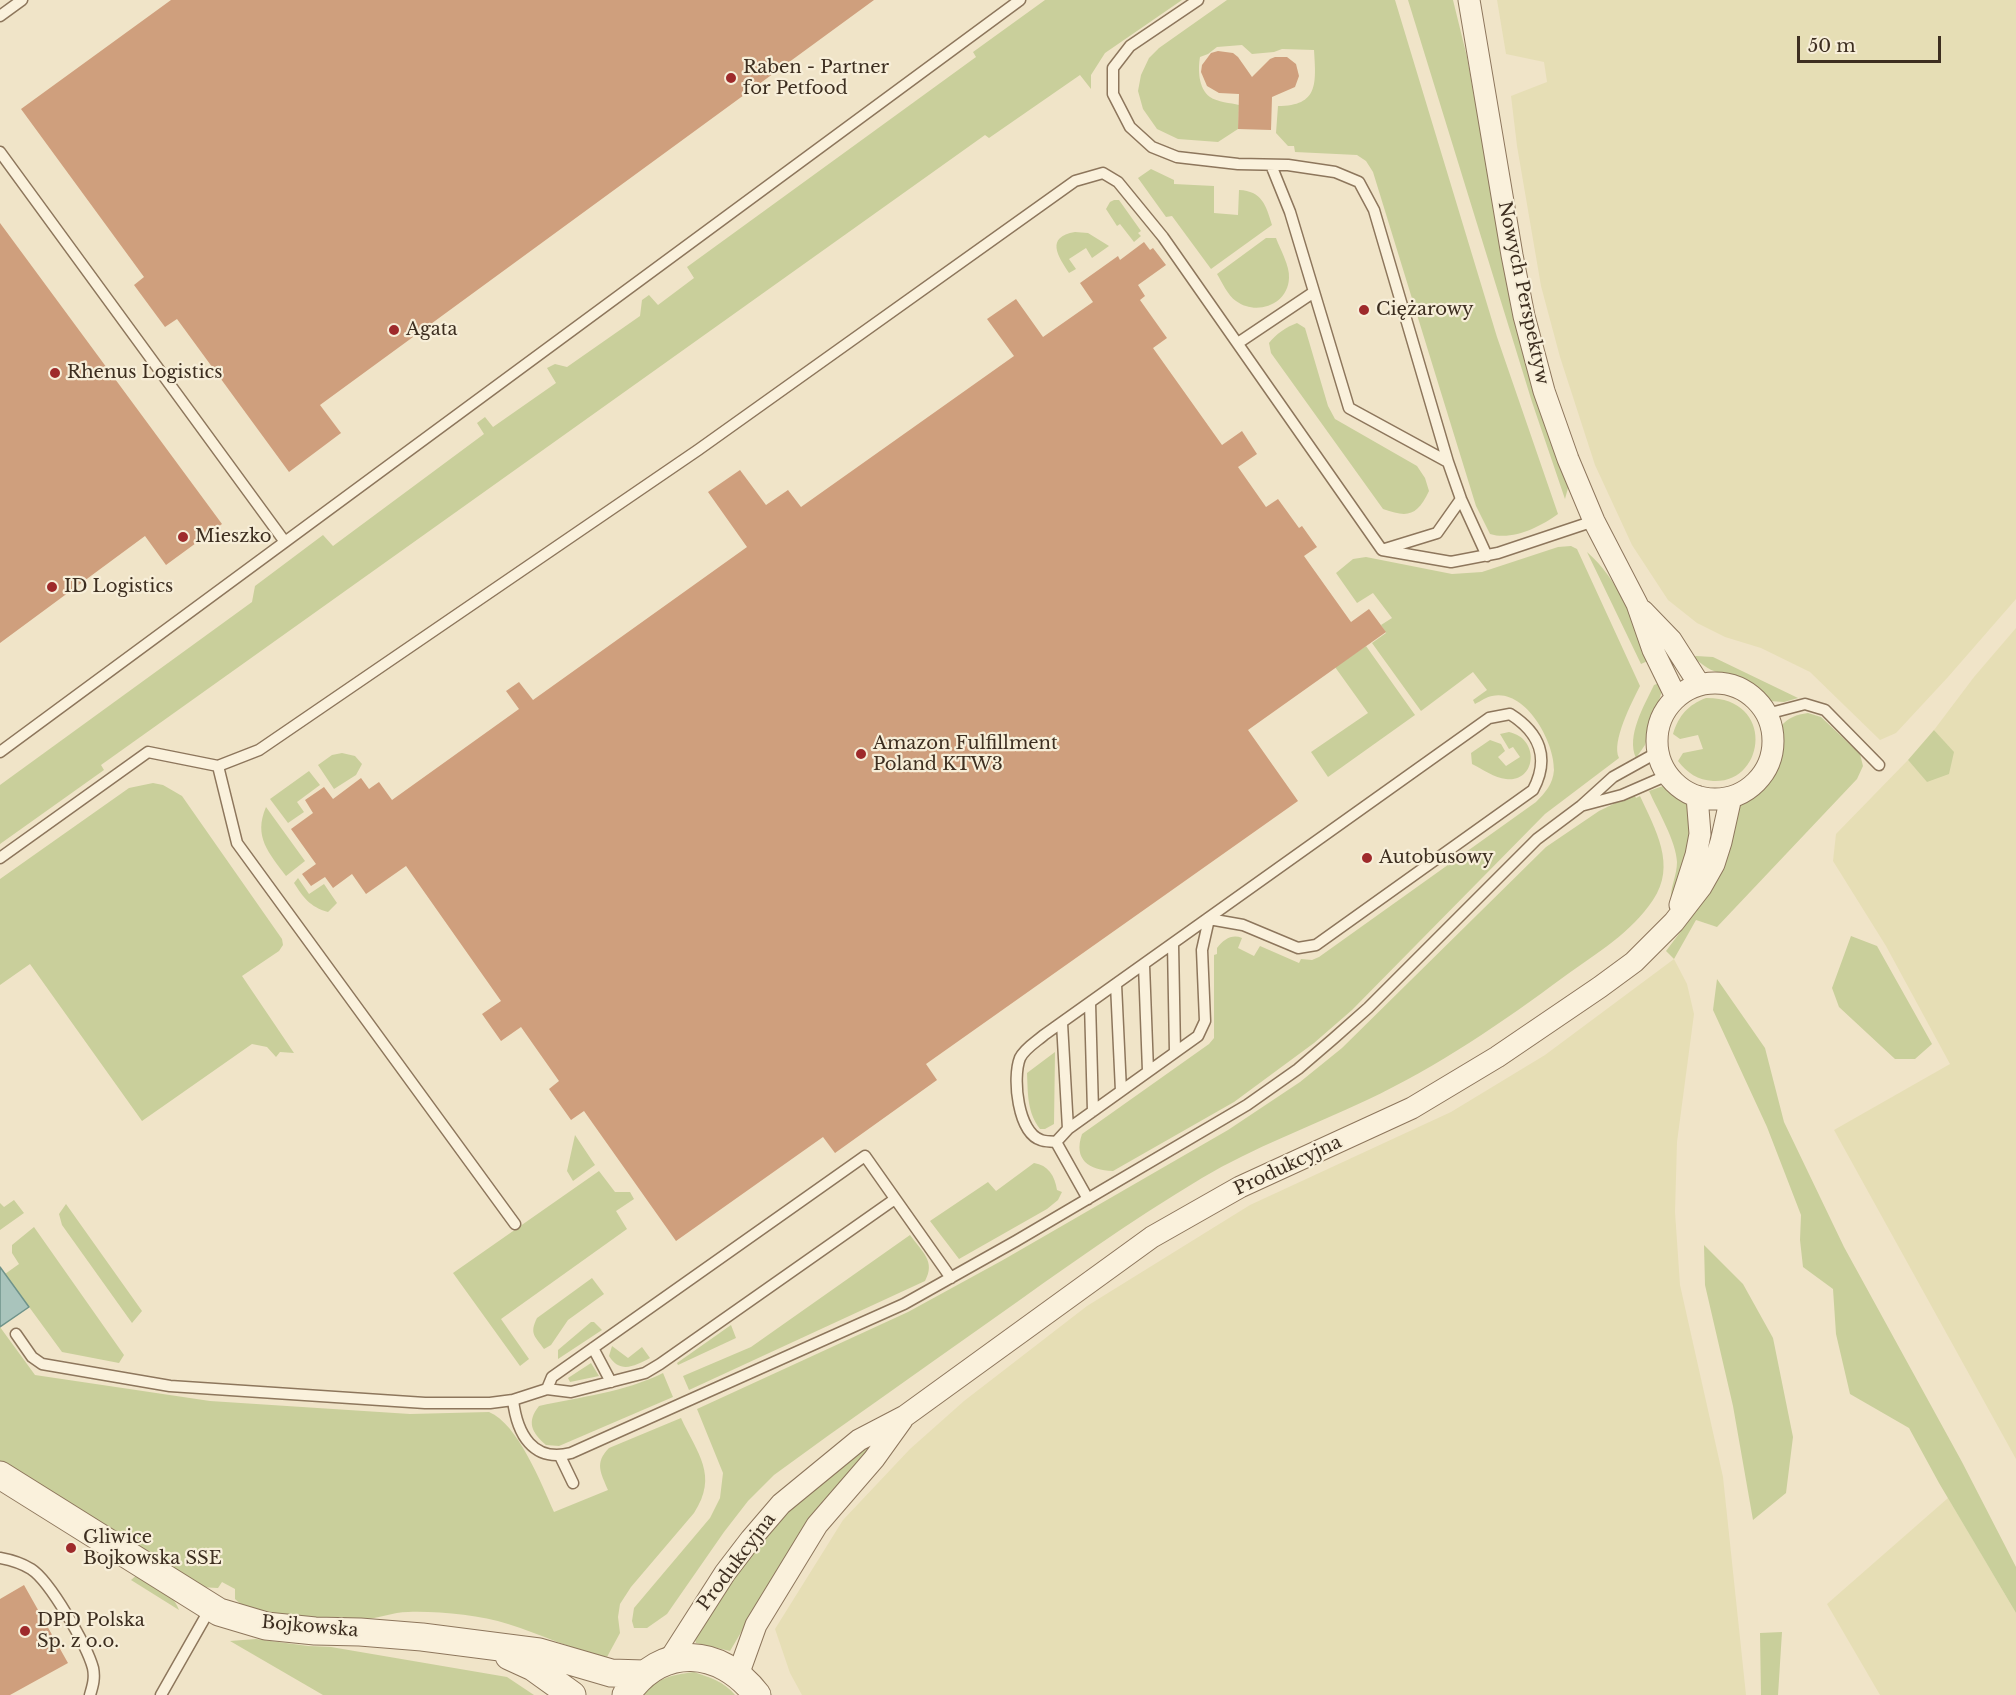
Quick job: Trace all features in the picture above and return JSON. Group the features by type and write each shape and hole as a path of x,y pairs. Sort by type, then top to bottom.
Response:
{"street":[{"name":"Nowych Perspektyw","path":"1468,1 1524,316 1552,414 1594,520 1637,604 1653,650 1676,697"},
{"name":"Nowych Perspektyw","path":"1637,604 1671,640 1699,684"},
{"path":"1721,683 1740,688 1756,699 1767,714 1773,733 1772,753 1765,771 1752,786 1731,796 1716,799 1697,796 1684,790 1668,775 1661,764 1657,738 1661,720 1676,697 1699,684 1721,683"},
{"name":"Produkcyjna","path":"1674,922 1691,871 1700,834 1697,796"},
{"name":"Produkcyjna","path":"670,1659 725,1573 781,1504 859,1440 905,1416 1152,1237 1239,1187 1412,1108 1497,1057 1634,962 1674,922 1701,887 1714,864 1731,796"},
{"name":"Produkcyjna","path":"738,1675 756,1625 818,1525 874,1459 905,1416"},
{"name":"Bojkowska","path":"0,1475 219,1612 266,1626 412,1636 480,1644 539,1652 611,1673 644,1674"},
{"name":"Bojkowska","path":"480,1644 533,1667 572,1695"},
{"path":"510,1656 543,1695"},
{"path":"626,1695 644,1674 670,1659 705,1659 738,1675 757,1695"}],"lane":[{"path":"0,16 22,0"},
{"path":"0,752 1020,0"},
{"path":"1198,0 1130,46 1113,68 1113,94 1130,127 1152,147 1177,158 1335,172 1359,182 1374,210 1448,462 1461,499 1487,556"},
{"path":"0,152 285,542"},
{"path":"1271,165 1290,212 1349,408 1448,462"},
{"path":"0,858 148,752 218,766 259,750 698,450 1075,181 1103,173 1118,182 1163,237 1382,550 1451,562 1487,556 1594,520"},
{"path":"1238,344 1314,292"},
{"path":"1382,550 1437,533 1461,499"},
{"path":"1767,714 1805,704 1826,710 1879,765"},
{"path":"1056,1142 1040,1140 1029,1130 1020,1113 1017,1079 1020,1059 1029,1047 1044,1035 1489,718 1510,714 1523,722 1534,734 1542,757 1540,776 1533,790 1316,945 1298,948 1243,925 1209,918"},
{"path":"513,1400 522,1430 534,1448 551,1456 571,1453 855,1327 951,1278 1222,1120 1298,1069 1368,1008 1516,857 1551,827 1581,806 1613,777 1658,752"},
{"path":"218,766 237,843 515,1224"},
{"path":"1581,806 1622,795 1668,775"},
{"path":"1056,1142 1068,1129 1198,1035 1205,1021 1202,950 1209,918"},
{"path":"1173,944 1175,1052"},
{"path":"1144,964 1148,1071"},
{"path":"1116,984 1121,1091"},
{"path":"1090,1003 1093,1111"},
{"path":"1062,1023 1068,1129"},
{"path":"1056,1142 1088,1199"},
{"path":"547,1389 552,1377 865,1156 951,1278"},
{"path":"16,1334 32,1357 42,1364 170,1386 396,1403 490,1403 513,1400 547,1389 571,1392 645,1373 895,1199"},
{"path":"593,1348 612,1382"},
{"path":"560,1456 573,1483"},
{"path":"0,1558 13,1560 32,1569 55,1598 85,1648 93,1668 94,1682 90,1695"},
{"path":"161,1695 211,1606"}],"shaded area":[{"path":"1497,0 2016,0 2016,599 1896,733 1880,740 1810,672 1761,648 1725,637 1697,623 1668,600 1632,545 1595,465 1560,357 1541,286 1517,146 1511,96 1547,82 1544,62 1506,54"},
{"path":"2016,628 2016,1459 1834,1130 1950,1064 1886,946 1833,861 1836,834 1908,760 1927,781 1953,752 1934,730 1974,677"},
{"path":"1674,959 1687,984 1694,1014 1677,1142 1675,1212 1680,1285 1723,1477 1746,1695 802,1695 790,1673 775,1629 843,1520 910,1449 964,1401 1087,1306 1250,1205 1451,1112 1545,1055"},
{"path":"1948,1498 2016,1613 2016,1695 1880,1695 1827,1604"}],"green space":[{"path":"1045,0 1182,0 1105,53 1091,75 1091,89 1080,75 989,138 985,135 101,765 104,770 0,844 0,785 252,602 255,586 323,535 333,546 484,434 477,423 485,417 493,427 556,383 547,368 555,364 567,367 640,316 642,300 649,295 658,305 694,278 687,267 976,57 973,52"},
{"path":"1227,0 1395,0 1497,337 1558,514 1551,519 1526,532 1507,536 1490,534 1476,506 1373,172 1366,161 1357,155 1295,152 1294,146 1288,146 1276,133 1278,106 1301,102 1312,90 1315,73 1314,50 1282,49 1252,54 1242,45 1217,47 1200,57 1200,78 1206,93 1216,100 1239,105 1238,129 1218,142 1178,139 1157,129 1143,109 1138,91 1141,75 1149,58 1159,48"},
{"path":"1408,0 1453,0 1467,57 1508,285 1569,484 1565,499 1532,402"},
{"path":"1151,169 1174,180 1174,184 1214,186 1214,213 1238,215 1239,190 1253,193 1265,205 1272,225 1211,269 1172,216 1166,217 1138,178"},
{"path":"1114,200 1119,200 1141,231 1138,233 1141,236 1134,242 1120,224 1117,226 1106,209"},
{"path":"1088,233 1109,246 1092,258 1086,248 1069,259 1076,269 1069,273 1058,254 1057,243 1066,234"},
{"path":"1266,238 1276,238 1288,268 1289,278 1283,295 1277,301 1270,305 1253,308 1230,296 1217,274"},
{"path":"1297,323 1305,328 1328,406 1335,419 1417,466 1425,478 1429,491 1416,510 1399,514 1383,509 1271,353 1269,343 1282,331"},
{"path":"1571,546 1577,549 1640,686 1620,732 1617,751 1619,758 1545,814 1352,1010 1314,1043 1234,1102 1113,1171 1090,1166 1085,1162 1080,1151 1082,1134 1209,1044 1214,1038 1214,955 1217,954 1217,948 1222,942 1232,937 1242,938 1238,948 1254,956 1260,946 1299,963 1301,959 1312,960 1319,957 1536,802 1550,784 1554,770 1553,758 1544,732 1536,720 1516,700 1504,696 1490,697 1475,704 1473,700 1487,690 1473,672 1421,711 1372,643 1386,633 1381,625 1392,618 1373,593 1357,603 1336,573 1353,559 1366,557 1452,574 1482,572 1558,547"},
{"path":"1587,552 1617,588 1652,659 1641,664"},
{"path":"1366,646 1415,715 1328,777 1311,752 1368,713 1335,667"},
{"path":"1693,657 1713,657 1798,698 1784,702 1769,701 1752,683 1711,670"},
{"path":"1662,682 1662,691 1645,745 1636,758 1633,740 1641,712 1654,685"},
{"path":"1706,698 1729,701 1744,711 1753,725 1756,740 1753,756 1744,769 1731,778 1713,781 1702,779 1685,769 1678,761 1683,753 1703,749 1698,735 1680,739 1673,734 1678,721 1685,712"},
{"path":"1808,713 1821,717 1860,754 1863,766 1857,779 1717,927 1696,920 1674,959 1666,951 1700,906 1729,846 1738,803 1743,794 1753,789 1767,775 1777,755 1781,740 1781,726 1793,717"},
{"path":"1934,730 1954,752 1949,774 1927,782 1908,760"},
{"path":"1509,732 1519,736 1530,751 1529,768 1524,774 1506,779 1472,764 1471,753 1490,740 1501,744 1505,751 1498,757 1506,766 1520,757 1513,747 1509,749 1500,734"},
{"path":"342,753 355,756 362,764 356,775 334,789 318,765 332,755"},
{"path":"309,771 320,785 297,802 304,812 288,823 270,799"},
{"path":"153,783 163,785 182,796 282,939 283,945 279,951 242,976 294,1053 280,1052 276,1057 267,1047 252,1044 142,1121 30,964 0,985 0,879 129,788"},
{"path":"1663,786 1677,793 1687,804 1694,825 1691,847 1671,900 1677,867 1676,854 1649,791"},
{"path":"1634,794 1636,798 1640,796 1657,834 1663,860 1663,874 1660,887 1653,900 1624,932 1518,1010 1419,1073 1367,1100 1222,1167 1149,1211 1070,1264 774,1475 748,1501 724,1532 667,1614 647,1628 634,1628 632,1621 634,1608 710,1518 720,1498 723,1473 697,1409 908,1312 1228,1130 1300,1082 1342,1048 1546,847 1599,811"},
{"path":"266,807 305,861 286,876 269,852 262,836 262,818"},
{"path":"298,878 309,894 324,884 337,903 328,912 316,907 304,897 294,883"},
{"path":"1851,936 1877,946 1932,1044 1915,1059 1895,1059 1839,1007 1832,988"},
{"path":"1717,979 1765,1048 1784,1122 1844,1247 1962,1462 2016,1567 2016,1613 1909,1428 1850,1394 1836,1334 1833,1289 1803,1267 1800,1240 1801,1215 1767,1127 1713,1010"},
{"path":"1055,1052 1054,1124 1040,1129 1030,1109 1027,1073"},
{"path":"575,1135 595,1165 573,1181 567,1171"},
{"path":"1034,1163 1043,1166 1053,1176 1057,1190 1062,1192 1058,1200 1047,1209 959,1259 930,1221 988,1182 996,1191"},
{"path":"599,1171 615,1192 630,1192 634,1199 616,1211 627,1229 501,1319 529,1359 520,1366 453,1273"},
{"path":"14,1200 24,1213 0,1230 0,1203 4,1207"},
{"path":"66,1204 142,1311 132,1323 62,1225 59,1214"},
{"path":"34,1227 124,1355 119,1363 62,1352 5,1274 19,1264 12,1253 12,1245"},
{"path":"910,1235 928,1262 929,1268 925,1281 689,1390 683,1376 751,1347"},
{"path":"1704,1245 1743,1284 1773,1338 1793,1437 1786,1493 1753,1520 1733,1406 1705,1285"},
{"path":"592,1278 604,1294 568,1320 551,1345 544,1349 533,1331 537,1318"},
{"path":"591,1322 602,1330 558,1359 558,1350"},
{"path":"731,1325 736,1338 678,1365 677,1363"},
{"path":"0,1327 35,1375 210,1401 410,1414 489,1412 500,1419 519,1441 554,1512 608,1490 601,1473 600,1463 609,1448 681,1418 703,1464 705,1487 694,1513 631,1587 620,1604 618,1617 620,1633 607,1657 508,1624 458,1614 408,1612 369,1619 333,1620 276,1616 245,1606 235,1599 235,1589 222,1582 218,1588 198,1587 0,1466"},
{"path":"612,1346 628,1358 642,1347 650,1358 633,1366 623,1367 613,1362 609,1356"},
{"path":"591,1363 599,1376 570,1382 568,1378"},
{"path":"663,1373 673,1397 559,1446 546,1445 534,1432 532,1422 539,1406 618,1389"},
{"path":"871,1444 873,1447 792,1546 730,1651 696,1643 695,1640 728,1588 765,1537 812,1490"},
{"path":"138,1574 167,1593 179,1610 131,1580"},
{"path":"1782,1632 1778,1695 1761,1695 1760,1633"},
{"path":"256,1639 331,1647 507,1677 534,1695 323,1695 230,1641"},
{"path":"694,1672 722,1683 735,1695 642,1695 665,1678"}],"water":[{"path":"0,1267 29,1307 0,1327"}],"building":[{"path":"171,0 874,0 320,405 341,433 289,472 177,319 165,327 134,285 144,277 21,109"},
{"path":"1218,51 1233,53 1252,77 1275,57 1287,57 1296,64 1299,76 1295,87 1272,97 1271,130 1238,129 1239,94 1219,93 1207,86 1201,72 1202,65 1211,53"},
{"name":"Rhenus Logistics","path":"0,223 222,524 166,565 145,536 0,643"},
{"name":"Amazon Fulfillment Poland KTW3","path":"1144,242 1150,250 1153,248 1166,265 1138,285 1145,296 1140,300 1167,338 1153,348 1222,445 1242,431 1257,454 1238,467 1266,507 1278,499 1299,528 1302,526 1317,547 1304,556 1351,622 1369,609 1386,632 1248,730 1298,801 926,1064 937,1080 835,1153 823,1137 676,1241 584,1111 571,1120 549,1089 559,1081 521,1027 501,1041 482,1014 501,1001 406,866 366,894 352,874 333,888 325,877 311,886 302,874 316,864 291,829 313,813 305,800 324,787 333,799 361,778 369,789 379,782 392,800 519,709 506,691 519,682 533,700 747,547 708,492 740,470 766,505 788,490 801,507 1014,356 987,319 1016,299 1043,337 1093,302 1080,283 1118,256 1120,260"},
{"name":"DPD Polska Sp. z o.o.","path":"24,1585 68,1663 10,1695 0,1695 0,1599"}],"place":[{"name":"Raben - Partner for Petfood","path":"731,78"},
{"name":"Ciężarowy","path":"1364,310"},
{"name":"Agata","path":"394,330"},
{"name":"Rhenus Logistics","path":"55,373"},
{"name":"Mieszko","path":"183,537"},
{"name":"ID Logistics","path":"52,587"},
{"name":"Amazon Fulfillment Poland KTW3","path":"861,754"},
{"name":"Autobusowy","path":"1367,858"},
{"name":"Gliwice Bojkowska SSE","path":"71,1548"},
{"name":"DPD Polska Sp. z o.o.","path":"25,1631"}]}
